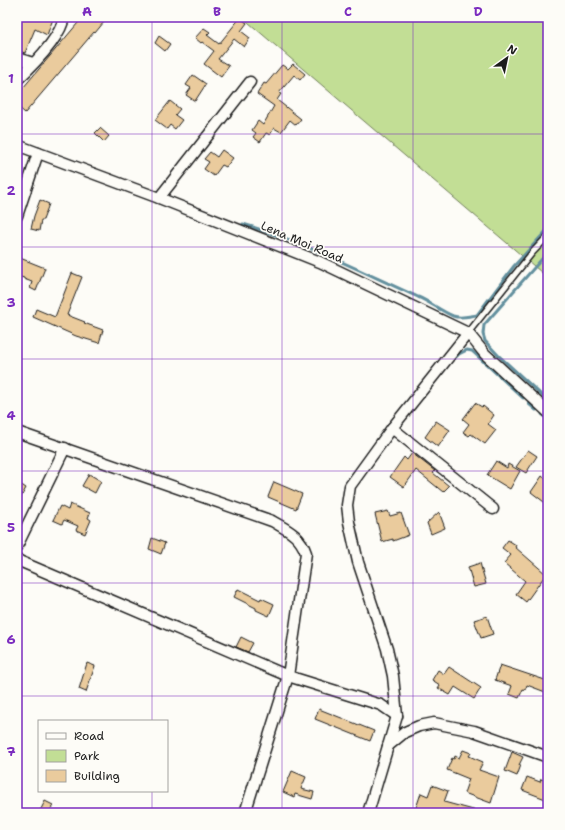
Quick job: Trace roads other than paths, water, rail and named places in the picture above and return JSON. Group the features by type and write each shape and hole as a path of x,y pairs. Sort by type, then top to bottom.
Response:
{"street":[{"path":"17,80 54,40 63,25 64,17"},
{"path":"17,58 32,64"},
{"path":"159,198 250,82"},
{"name":"Lena Moi Road","path":"17,145 159,198 320,262 468,333 485,354 548,412"},
{"path":"17,216 38,153"},
{"path":"368,813 397,716 393,676 387,649 358,562 349,522 347,505 350,486 392,428 468,333"},
{"path":"392,428 493,509"},
{"path":"17,432 272,521 296,535 301,541 306,553 288,676 245,813"},
{"path":"17,546 65,448"},
{"path":"17,560 288,676 381,705 397,716"},
{"path":"388,746 405,732 419,726 434,723 474,731 548,757"}],"lane":[{"path":"468,333 532,253 548,236"}],"waterway":[{"path":"243,224 288,239 422,299 453,316 459,317 477,315 514,266 548,229"},
{"path":"548,252 484,325 483,334 485,341 498,355 548,401"},
{"path":"455,358 467,350 472,351 523,398"},
{"path":"529,404 536,410"},
{"path":"542,414 548,419"}]}
